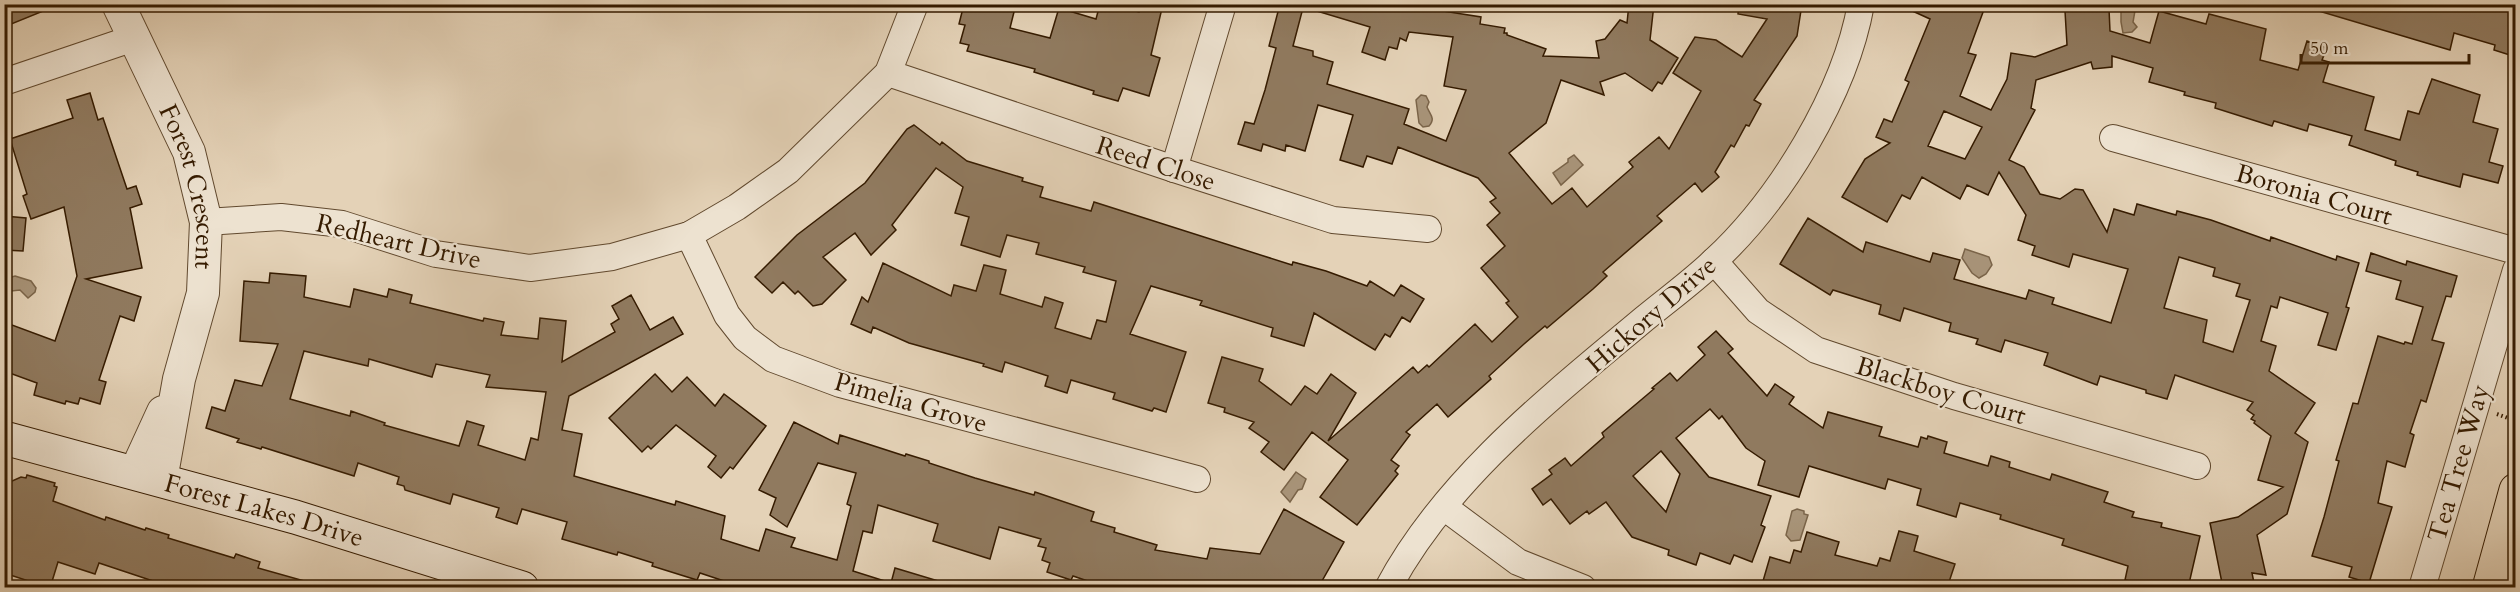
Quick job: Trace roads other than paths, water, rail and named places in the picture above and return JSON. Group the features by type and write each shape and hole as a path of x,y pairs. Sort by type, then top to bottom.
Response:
{"main road":[{"name":"Forest Lakes Drive","path":"4,438 295,518 522,588"},
{"path":"2489,588 2516,490"}],"street":[{"name":"Forest Crescent","path":"118,4 189,152 206,222 203,293 148,477"},
{"name":"Redheart Drive","path":"206,222 281,217 342,224 436,254 531,267 612,257 689,235 737,207 788,171 888,73 915,4"},
{"path":"1174,169 1223,4"},
{"name":"Hickory Drive","path":"1388,588 1403,560 1461,483 1543,406 1714,261 1765,206 1819,123 1857,29 1862,4"},
{"path":"4,82 134,38"},
{"name":"Reed Close","path":"888,73 1333,220 1428,229"},
{"name":"Boronia Court","path":"2113,138 2516,251"},
{"name":"Pimelia Grove","path":"689,235 727,315 745,338 773,359 840,384 1197,479"},
{"name":"Blackboy Court","path":"1714,261 1758,311 1816,350 1954,396 2197,466"},
{"name":"Tea Tree Way","path":"2421,588 2516,270"},
{"path":"1444,507 1518,562 1583,588"}]}
